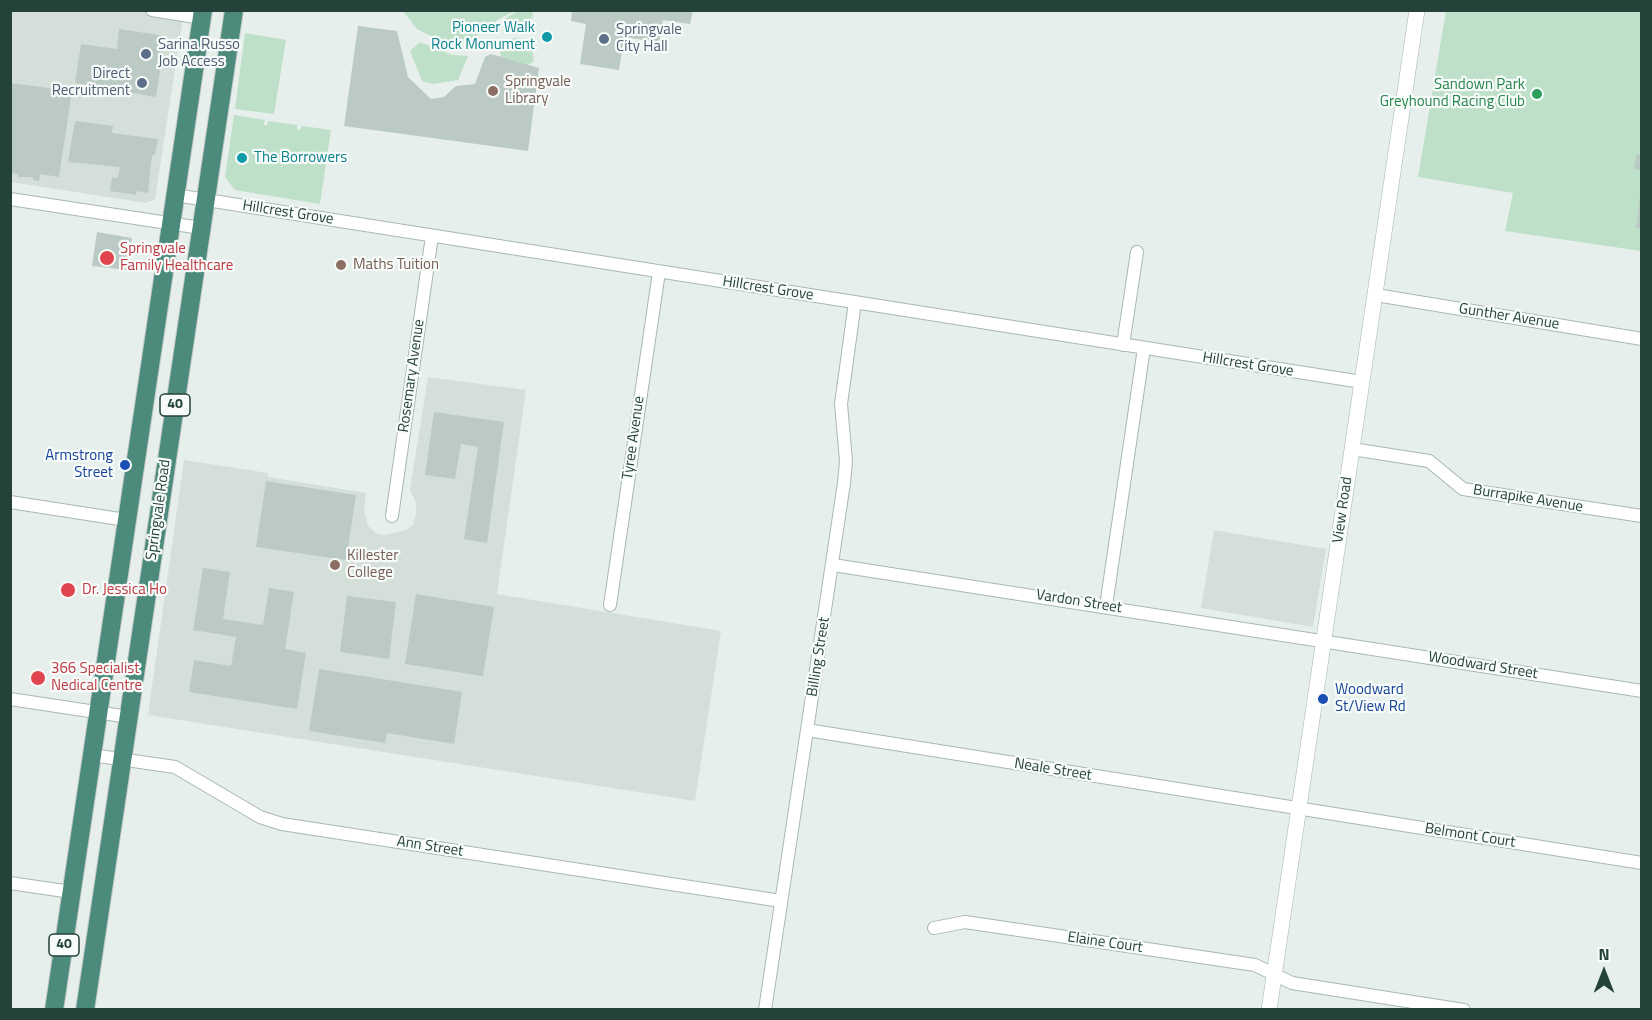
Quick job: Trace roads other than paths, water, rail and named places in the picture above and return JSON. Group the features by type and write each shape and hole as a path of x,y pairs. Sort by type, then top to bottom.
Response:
{"highway":[{"name":"Springvale Road","path":"85,1010 234,10"},
{"name":"Springvale Road","path":"54,1010 202,14"}],"street":[{"path":"152,10 202,14"},
{"name":"View Road","path":"1269,1010 1417,10"},
{"name":"Hillcrest Grove","path":"174,195 1362,382"},
{"path":"10,200 201,228"},
{"name":"Rosemary Avenue","path":"392,516 432,236"},
{"path":"1123,345 1137,252"},
{"name":"Tyree Avenue","path":"610,605 659,272"},
{"name":"Gunther Avenue","path":"1376,295 1641,339"},
{"name":"Billing Street","path":"765,1010 833,565 846,461 842,404 855,302"},
{"path":"1106,606 1144,348"},
{"name":"Burrapike Avenue","path":"1352,449 1429,461 1463,489 1641,516"},
{"path":"10,502 126,520"},
{"name":"Vardon Street","path":"833,565 1325,641"},
{"name":"Woodward Street","path":"1325,641 1641,690"},
{"path":"10,699 129,717"},
{"name":"Neale Street","path":"807,730 1299,810"},
{"name":"Ann Street","path":"92,755 175,767 260,817 282,824 781,901"},
{"name":"Belmont Court","path":"1299,810 1641,863"},
{"path":"10,884 71,892"},
{"name":"Elaine Court","path":"934,928 965,922 1255,965 1292,983 1464,1010"}],"place":[{"name":"Pioneer Walk Rock Monument","path":"547,37"},
{"name":"Springvale City Hall","path":"604,39"},
{"name":"Sarina Russo Job Access","path":"146,54"},
{"name":"Direct Recruitment","path":"142,83"},
{"name":"Springvale Library","path":"493,91"},
{"name":"Sandown Park Greyhound Racing Club","path":"1537,94"},
{"name":"The Borrowers","path":"242,158"},
{"name":"Springvale Family Healthcare","path":"107,258"},
{"name":"Maths Tuition","path":"341,265"},
{"name":"Armstrong Street","path":"125,465"},
{"name":"Killester College","path":"335,565"},
{"name":"Dr. Jessica Ho","path":"68,590"},
{"name":"366 Specialist Nedical Centre","path":"38,678"},
{"name":"Woodward St/View Rd","path":"1323,699"}]}
